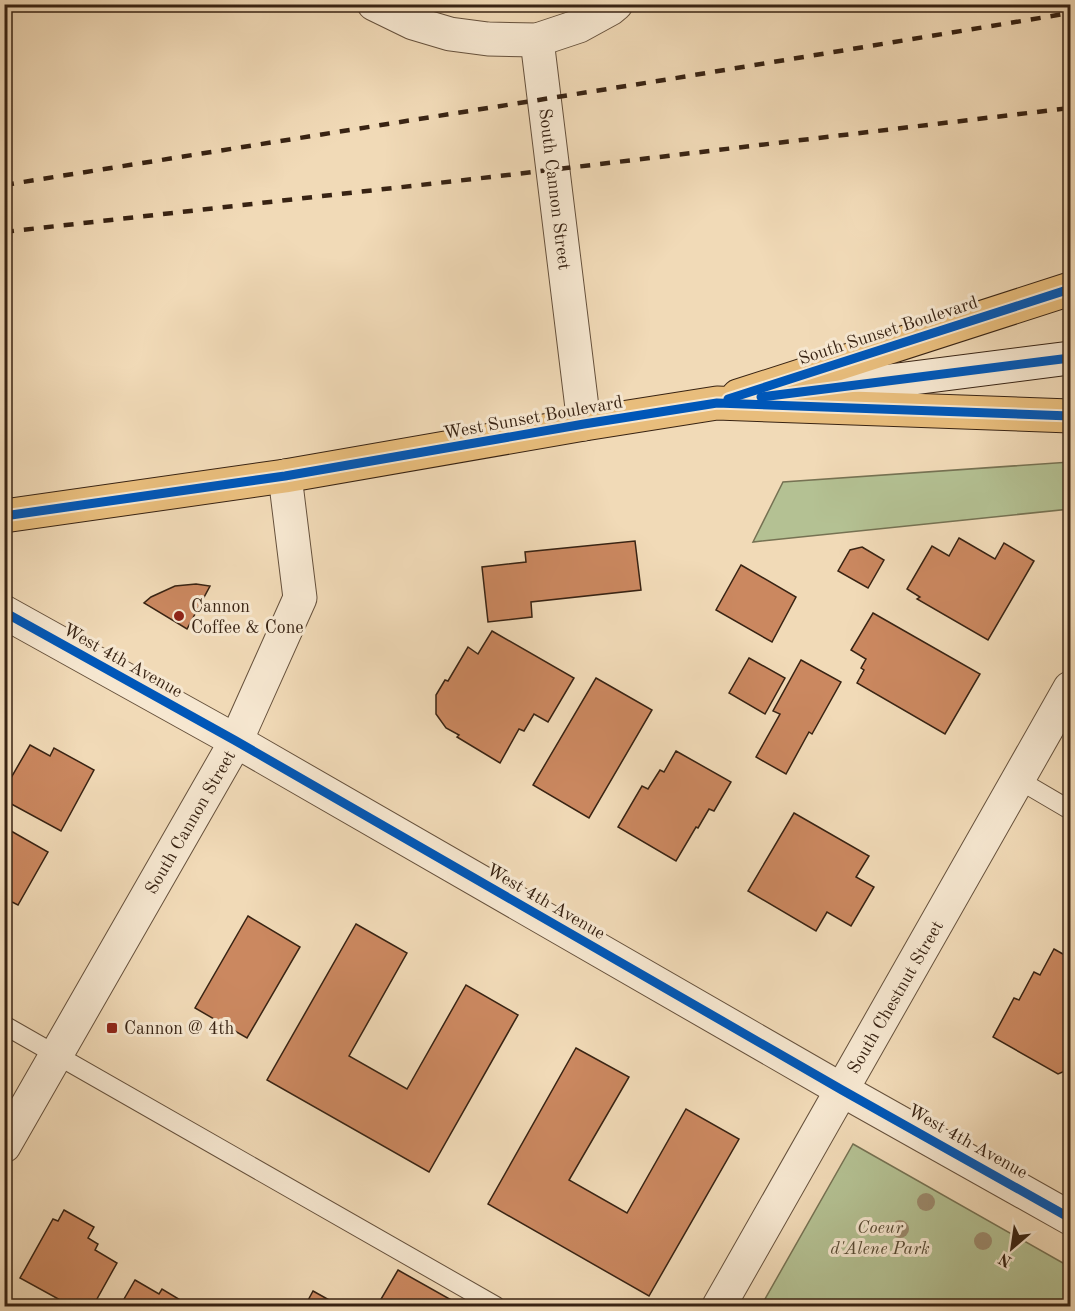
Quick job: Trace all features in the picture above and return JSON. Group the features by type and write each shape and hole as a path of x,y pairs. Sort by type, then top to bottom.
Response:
{"main road":[{"name":"South Sunset Boulevard","path":"717,403 1071,289"},
{"name":"West Sunset Boulevard","path":"4,516 285,476 717,403 1071,416"}],"street":[{"path":"374,4 413,23 450,34 488,39 537,40 579,26 616,4"},
{"name":"South Cannon Street","path":"537,40 584,424"},
{"path":"717,403 1071,358"},
{"name":"South Cannon Street","path":"4,1146 236,741 300,598 285,476"},
{"name":"West 4th Avenue","path":"4,612 236,741 842,1090 1071,1218"},
{"name":"South Chestnut Street","path":"719,1306 1071,688"}],"lane":[{"path":"1019,780 1071,810"},
{"path":"4,1025 496,1306"}],"green space":[{"path":"1070,462 1070,509 753,542 783,482"},
{"name":"Coeur d'Alene Park","path":"853,1144 1070,1267 1070,1306 761,1306"}],"building":[{"path":"959,538 995,559 1004,543 1034,561 988,640 917,599 920,597 907,589 932,546 949,556"},
{"path":"635,541 641,590 531,602 532,617 488,622 482,567 526,562 525,552"},
{"path":"862,547 884,560 868,588 838,571 850,550"},
{"path":"741,565 796,597 772,642 716,610"},
{"name":"Cannon Coffee & Cone","path":"196,584 210,586 187,629 144,603 151,597 175,586"},
{"path":"873,613 980,674 945,734 857,683 864,670 861,668 866,659 851,650"},
{"path":"492,631 574,678 548,722 534,714 524,731 519,729 500,763 457,737 459,735 446,728 436,714 436,695 445,680 448,681 468,647 478,654"},
{"path":"749,658 785,678 765,714 729,693"},
{"path":"801,660 841,682 812,734 809,732 786,774 756,757 780,714 773,711"},
{"path":"596,678 652,710 589,818 533,785"},
{"path":"30,745 50,756 54,748 94,770 61,831 4,800 4,790"},
{"path":"676,751 731,782 714,811 709,809 698,828 696,827 676,861 618,827 642,786 648,789 660,770 664,772"},
{"path":"794,813 869,856 856,877 874,887 851,926 827,912 816,931 748,891"},
{"path":"4,827 48,852 18,905 4,898"},
{"path":"248,916 300,947 247,1038 195,1008"},
{"path":"356,924 407,953 349,1056 407,1089 466,985 518,1015 429,1172 267,1080"},
{"path":"1054,949 1070,958 1070,1069 1058,1074 993,1037 1014,998 1019,1000 1034,972 1040,975"},
{"path":"576,1048 629,1077 569,1180 627,1213 686,1109 739,1139 649,1296 488,1204"},
{"path":"64,1210 94,1227 88,1238 98,1244 95,1250 117,1263 93,1306 71,1306 20,1278 53,1219 58,1221"},
{"path":"398,1270 462,1306 377,1306"},
{"path":"135,1280 159,1294 162,1289 182,1301 179,1306 120,1306"},
{"path":"313,1291 340,1306 305,1306"}],"railway":[{"path":"4,185 1070,13"},
{"path":"4,232 1070,108"}],"cycle path":[{"path":"728,399 1070,289"},
{"path":"761,397 1070,358"},
{"path":"4,516 285,476 717,403 1070,416"},
{"path":"4,612 236,741 842,1090 1070,1218"}],"place":[{"name":"Cannon Coffee & Cone","path":"179,616"},
{"name":"Cannon @ 4th","path":"112,1028"}]}
